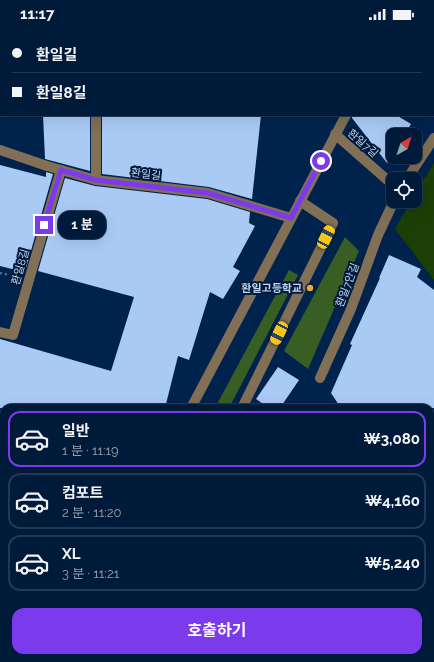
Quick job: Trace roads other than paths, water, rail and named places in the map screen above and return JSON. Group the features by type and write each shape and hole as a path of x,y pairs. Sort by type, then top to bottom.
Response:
{"street":[{"path":"96,116 96,180"},
{"path":"193,404 345,116"},
{"name":"환일7길","path":"335,134 386,179"},
{"path":"412,172 434,138"},
{"name":"환일길","path":"0,150 47,166 96,180 208,193 291,218"},
{"name":"환일8길","path":"0,332 13,335 61,170"},
{"path":"244,404 333,223 300,201"},
{"name":"환일7안길","path":"320,378 351,309 378,235 391,208"}],"place":[{"name":"환일고등학교","path":"310,288"}]}
